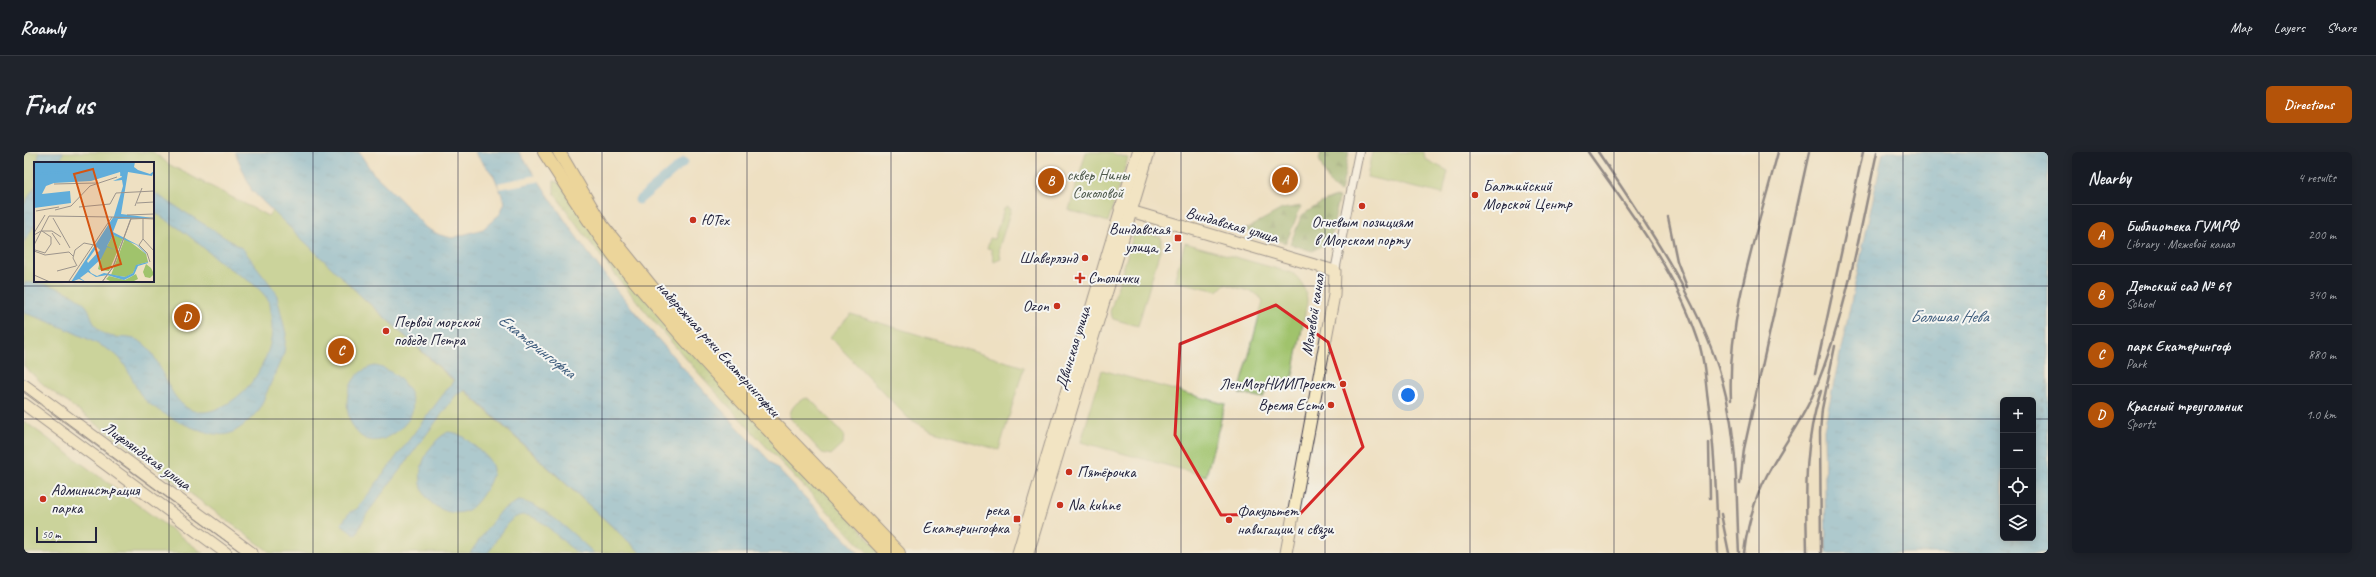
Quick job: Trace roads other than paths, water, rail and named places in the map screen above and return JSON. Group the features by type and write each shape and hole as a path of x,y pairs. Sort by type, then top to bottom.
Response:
{"main road":[{"name":"набережная реки Екатерингофки","path":"544,152 595,230 658,308 733,392 886,553"},
{"name":"набережная реки Екатерингофки","path":"559,152 602,225 664,302 739,386 899,553"}],"street":[{"name":"Двинская улица","path":"1028,553 1125,210 1138,152"},
{"name":"Двинская улица","path":"1018,553 1125,210 1149,152"},
{"name":"Межевой канал","path":"1286,553 1331,310 1335,271 1359,152"},
{"name":"Виндавская улица","path":"1125,210 1335,271"},
{"name":"Лифляндская улица","path":"24,385 252,553"},
{"name":"Лифляндская улица","path":"24,404 226,553"}],"water":[{"path":"39,152 63,152 60,162 38,162"},
{"name":"Екатерингофка","path":"235,152 359,152 372,172 400,199 426,228 440,235 452,238 483,229 500,214 505,202 494,176 474,152 519,152 589,254 652,332 720,408 859,553 641,553 465,390 456,395 366,515 356,535 341,524 350,512 357,509 454,380 360,295 252,191"},
{"name":"Большая Нева","path":"1883,152 2048,152 2048,553 1826,553 1824,429"},
{"path":"34,188 34,226 24,242 24,205"},
{"path":"154,193 243,249 276,292 286,334 284,353 259,410 249,421 228,434 219,435 196,429 159,411 139,393 127,369 120,358 115,354 71,331 24,313 24,283 49,285 58,288 82,301 87,307 95,325 106,335 112,337 130,338 142,343 148,348 154,356 170,388 184,406 193,411 205,412 229,403 243,392 255,378 269,349 272,327 269,303 262,292 223,264 184,232 154,212"},
{"path":"375,366 394,374 402,381 412,398 413,408 410,417 403,426 384,439 369,440 357,432 350,419 347,403 350,386 359,373"},
{"path":"448,432 458,434 482,452 490,461 493,469 493,474 488,486 475,505 466,511 459,513 447,512 437,507 428,499 422,489 420,479 425,457 439,438"},
{"path":"518,501 537,507 548,514 594,553 579,553 572,549 548,527 539,521 531,516 522,515 514,518 506,525 488,553 470,553 500,511"}],"waterway":[{"path":"639,200 684,162"}],"tram line":[{"path":"24,391 242,553"}],"railway":[{"path":"1588,152 1634,217 1662,262 1686,309 1698,341 1703,363 1714,453 1718,553"},
{"path":"1598,152 1636,208 1673,269 1705,332 1717,364 1726,396 1733,435 1739,553"},
{"path":"1731,400 1731,368 1734,337 1745,274 1778,152"},
{"path":"1740,484 1744,449 1809,152"},
{"path":"1815,374 1863,152"},
{"path":"1744,553 1747,533 1759,493 1773,464 1810,401 1826,361 1844,302 1877,152"},
{"path":"1668,217 1677,261 1687,287"},
{"path":"1821,553 1820,432 1822,409 1835,346"},
{"path":"1807,553 1806,491 1808,451 1815,411 1821,391"},
{"path":"1709,443 1710,498"},
{"path":"1721,514 1729,553"}],"place":[{"name":"Библиотека ГУМРФ","path":"1285,180"},
{"name":"Детский сад № 69","path":"1051,181"},
{"name":"Балтийский Морской Центр","path":"1475,195"},
{"name":"Огневым позициям в Морском порту","path":"1362,206"},
{"name":"ЮТех","path":"693,220"},
{"name":"Виндавская улица, 2","path":"1178,238"},
{"name":"Шаверлэнд","path":"1085,258"},
{"name":"Столички","path":"1080,278"},
{"name":"Ozon","path":"1057,306"},
{"name":"Красный треугольник","path":"187,317"},
{"name":"Первой морской победе Петра","path":"386,331"},
{"name":"парк Екатерингоф","path":"341,351"},
{"name":"ЛенМорНИИПроект","path":"1343,384"},
{"name":"Время Есть","path":"1331,405"},
{"name":"Пятёрочка","path":"1069,472"},
{"name":"Администрация парка","path":"43,499"},
{"name":"Na kuhne","path":"1060,505"},
{"name":"река Екатерингофка","path":"1017,519"},
{"name":"Факультет навигации и связи","path":"1229,520"}],"park label":[{"name":"сквер Нины Соколовой","path":"1098,184"}]}
